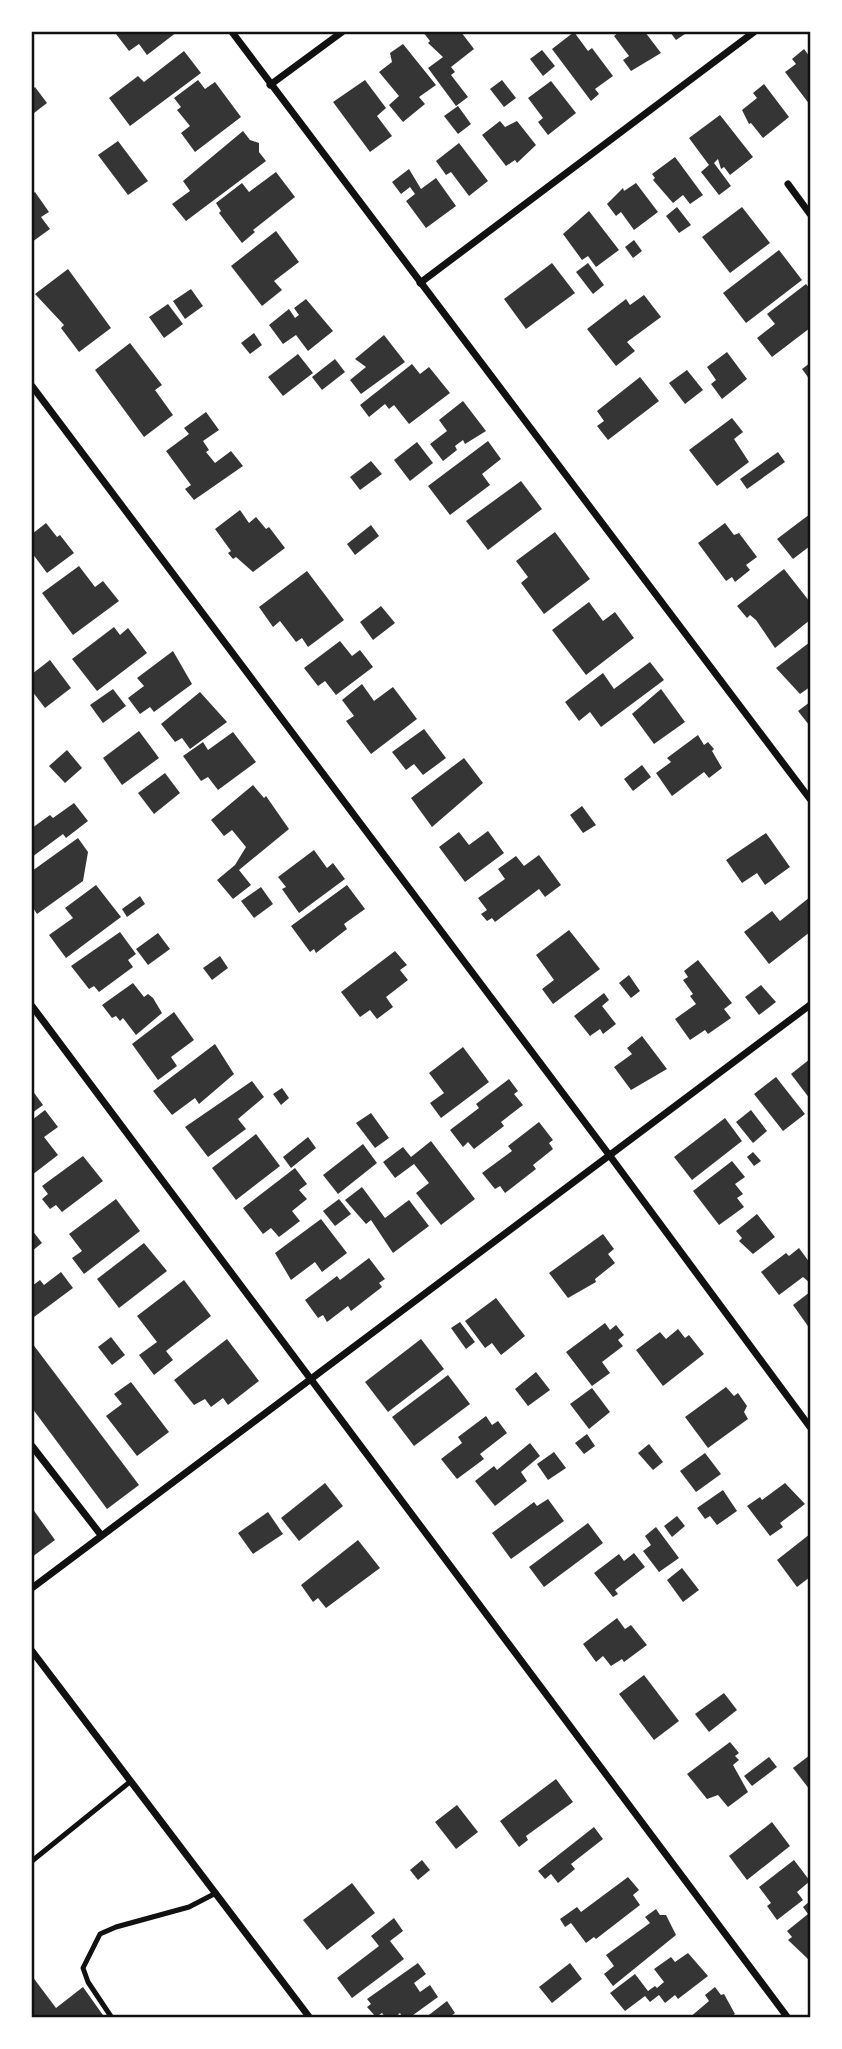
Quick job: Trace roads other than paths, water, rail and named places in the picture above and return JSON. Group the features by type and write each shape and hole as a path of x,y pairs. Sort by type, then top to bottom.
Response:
{"street":[{"path":"232,32 810,799"},
{"path":"270,85 342,32"},
{"path":"420,283 754,32"},
{"path":"788,184 810,214"},
{"path":"32,386 810,1427"},
{"path":"32,1588 810,1005"},
{"path":"32,1006 788,2018"},
{"path":"32,1446 101,1535"},
{"path":"32,1651 310,2018"}],"lane":[{"path":"32,1861 131,1782"},
{"path":"112,2018 88,1982 83,1968 100,1934 189,1907 216,1893"}]}
